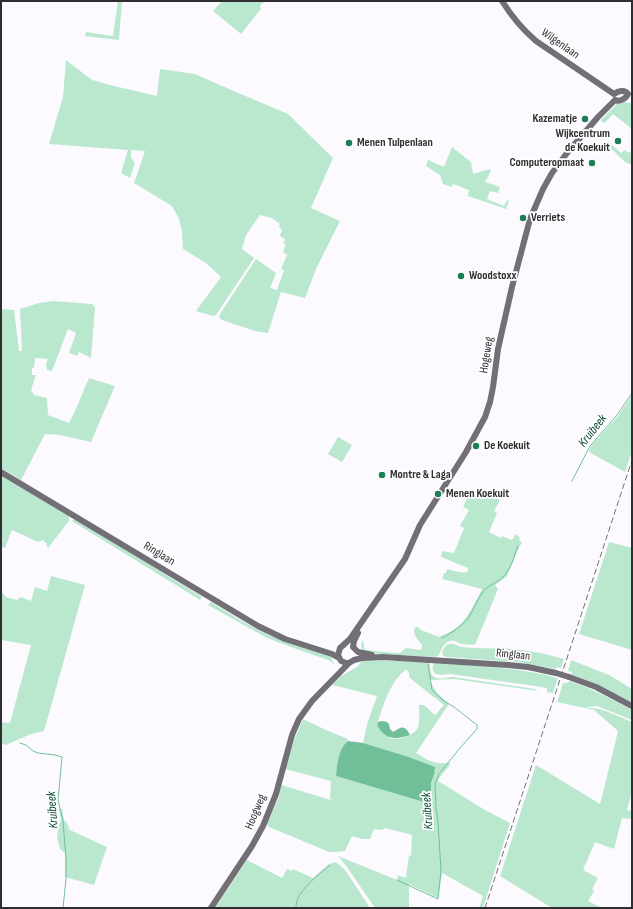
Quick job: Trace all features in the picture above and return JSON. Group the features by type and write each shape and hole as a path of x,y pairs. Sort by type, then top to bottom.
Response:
{"street":[{"name":"Wilgenlaan","path":"502,1 525,32 614,97"},
{"name":"Hogeweg","path":"341,647 350,639 405,558 420,525 466,452 485,417 490,402 498,349 512,287 530,219 543,188 552,173 561,160 614,97"},
{"name":"Ringlaan","path":"1,472 239,615 275,634 332,654 346,664 362,658 383,657 528,667 556,673 596,687 632,706"},
{"name":"Hogeweg","path":"354,648 354,641 368,612"},
{"name":"Ringlaan","path":"310,647 332,650 348,645 358,652 383,657"},
{"path":"332,680 340,668 340,660 338,655 341,647"},
{"path":"332,680 356,656 354,648"},
{"name":"Hoogweg","path":"210,908 249,851 264,826 276,794 292,735 302,714 332,680"}],"shaded area":[{"path":"118,1 122,1 119,40 85,36 86,32 113,36"},
{"path":"222,1 266,1 260,5 261,9 241,34 213,11"},
{"path":"66,60 92,80 157,96 160,69 195,74 288,114 333,158 311,208 340,221 316,269 305,298 281,292 268,333 255,331 222,320 219,317 256,259 276,273 270,288 277,290 284,270 281,269 287,255 283,252 286,244 283,243 285,239 280,236 282,230 279,227 280,224 272,218 260,215 246,235 242,249 254,258 216,315 213,316 196,311 221,277 206,263 183,249 182,231 179,219 172,206 134,183 145,151 131,150 131,158 135,163 130,178 121,173 128,150 49,144 63,97"},
{"path":"618,103 632,103 632,129 613,114 605,123 602,122 601,120"},
{"path":"608,141 621,153 625,150 629,153 632,150 632,165 625,162 606,144"},
{"path":"452,147 471,162 473,174 490,169 491,171 485,182 500,187 498,193 490,191 487,199 504,206 507,200 509,201 506,209 468,196 469,190 453,184 452,187 443,184 440,175 426,166 428,160 444,167"},
{"path":"53,301 92,304 95,307 91,358 79,352 77,356 69,353 76,333 68,329 52,371 47,370 46,364 48,359 35,358 34,368 32,368 32,375 36,375 31,390 34,395 47,398 48,415 69,423 89,378 115,386 91,442 60,435 45,434 21,480 1,468 1,309 14,310 19,351 22,351 20,309 39,303"},
{"path":"632,395 632,451 625,472 589,452 591,446 618,416"},
{"path":"338,437 352,445 342,462 328,454"},
{"path":"1,475 69,516 69,521 48,548 43,540 38,542 12,530 5,548 1,548"},
{"path":"486,491 494,493 493,497 500,500 494,511 497,513 489,532 501,538 502,536 512,540 516,534 522,543 507,576 495,585 498,589 475,645 449,641 444,645 439,655 436,657 379,654 363,651 361,645 362,640 365,650 400,653 406,648 421,650 422,645 415,634 415,627 439,637 454,629 464,620 482,589 442,579 447,569 464,573 468,571 468,568 441,557 442,551 454,553 464,528 460,526 469,510 463,507 470,492 476,494 477,496"},
{"path":"75,519 202,597 200,600 72,521"},
{"path":"609,542 632,548 632,650 579,634"},
{"path":"51,576 85,585 44,731 31,734 6,745 1,743 1,722 10,723 31,645 1,640 1,591 6,597 17,600 21,597 31,601 35,587 47,591"},
{"path":"211,602 247,624 269,635 331,656 335,667 332,662 328,660 267,638 208,605"},
{"path":"448,644 474,648 514,649 541,653 564,659 561,668 556,667 556,669 517,662 445,657 442,654 444,648"},
{"path":"571,660 609,675 632,689 632,703 602,687 571,674 572,672 568,671"},
{"path":"362,661 429,662 431,673 433,676 438,678 453,677 535,689 538,691 454,679 429,680 437,693 449,704 416,753 427,760 440,763 449,762 450,765 438,781 485,810 510,823 483,908 479,908 483,896 442,873 438,898 409,884 409,908 375,908 338,856 397,880 398,875 406,878 409,855 411,856 412,835 385,828 382,830 374,829 370,839 362,839 352,836 345,851 329,852 269,827 267,824 279,797 281,785 331,800 331,781 285,769 303,719 348,739 340,753 336,776 427,803 431,799 431,783 434,775 434,767 409,757 363,743 368,721 377,696 332,685 341,676 357,667","holes":["407,670 409,677 444,705 435,715 424,705 419,705 419,722 416,730 409,735 395,739 388,737 377,725 384,703 391,689 399,676"]},
{"path":"434,663 512,669 558,678 553,693 547,692 547,688 535,686 450,674 437,674 433,671"},
{"path":"570,681 602,694 632,710 632,720 597,706 588,707 605,711 632,722 632,791 627,810 632,811 632,818 622,818 614,849 595,842 583,870 598,878 592,889 594,891 588,901 602,908 552,908 500,876 536,765 600,804 618,731 594,710 557,702 563,683"},
{"path":"382,721 389,724 390,729 393,732 405,728 410,735 400,738 391,738 383,734 377,725 378,722"},
{"path":"348,741 363,743 409,757 435,767 431,783 431,801 427,803 336,776 340,753"},
{"path":"59,809 62,809 64,821 66,821 70,830 107,847 94,885 65,877 65,853 60,849 57,838 61,819"},
{"path":"247,860 282,878 287,869 292,871 293,869 313,878 329,864 336,862 345,870 369,906 368,908 215,908"}],"waterway":[{"name":"Kruibeek","path":"572,481 590,446 617,415 632,393"},
{"name":"Kruibeek","path":"442,638 453,632 463,623 469,617 485,590 506,574 518,546"},
{"name":"Kruibeek","path":"397,880 438,899 441,871 435,784 439,774 477,729 477,725 444,701 432,690 428,664"},
{"name":"Kruibeek","path":"20,743 38,753 62,757 58,800 63,821 66,858 66,879 63,908"},
{"name":"Kruibeek","path":"296,908 299,896 303,890 330,865"}],"railway":[{"path":"485,908 632,460"}],"place":[{"name":"Kazematje","path":"585,119"},
{"name":"Wijkcentrum de Koekuit","path":"618,141"},
{"name":"Menen Tulpenlaan","path":"349,143"},
{"name":"Computeropmaat","path":"592,163"},
{"name":"Verriets","path":"523,218"},
{"name":"Woodstoxx","path":"461,276"},
{"name":"De Koekuit","path":"476,446"},
{"name":"Montre & Laga","path":"382,475"},
{"name":"Menen Koekuit","path":"438,494"}]}
